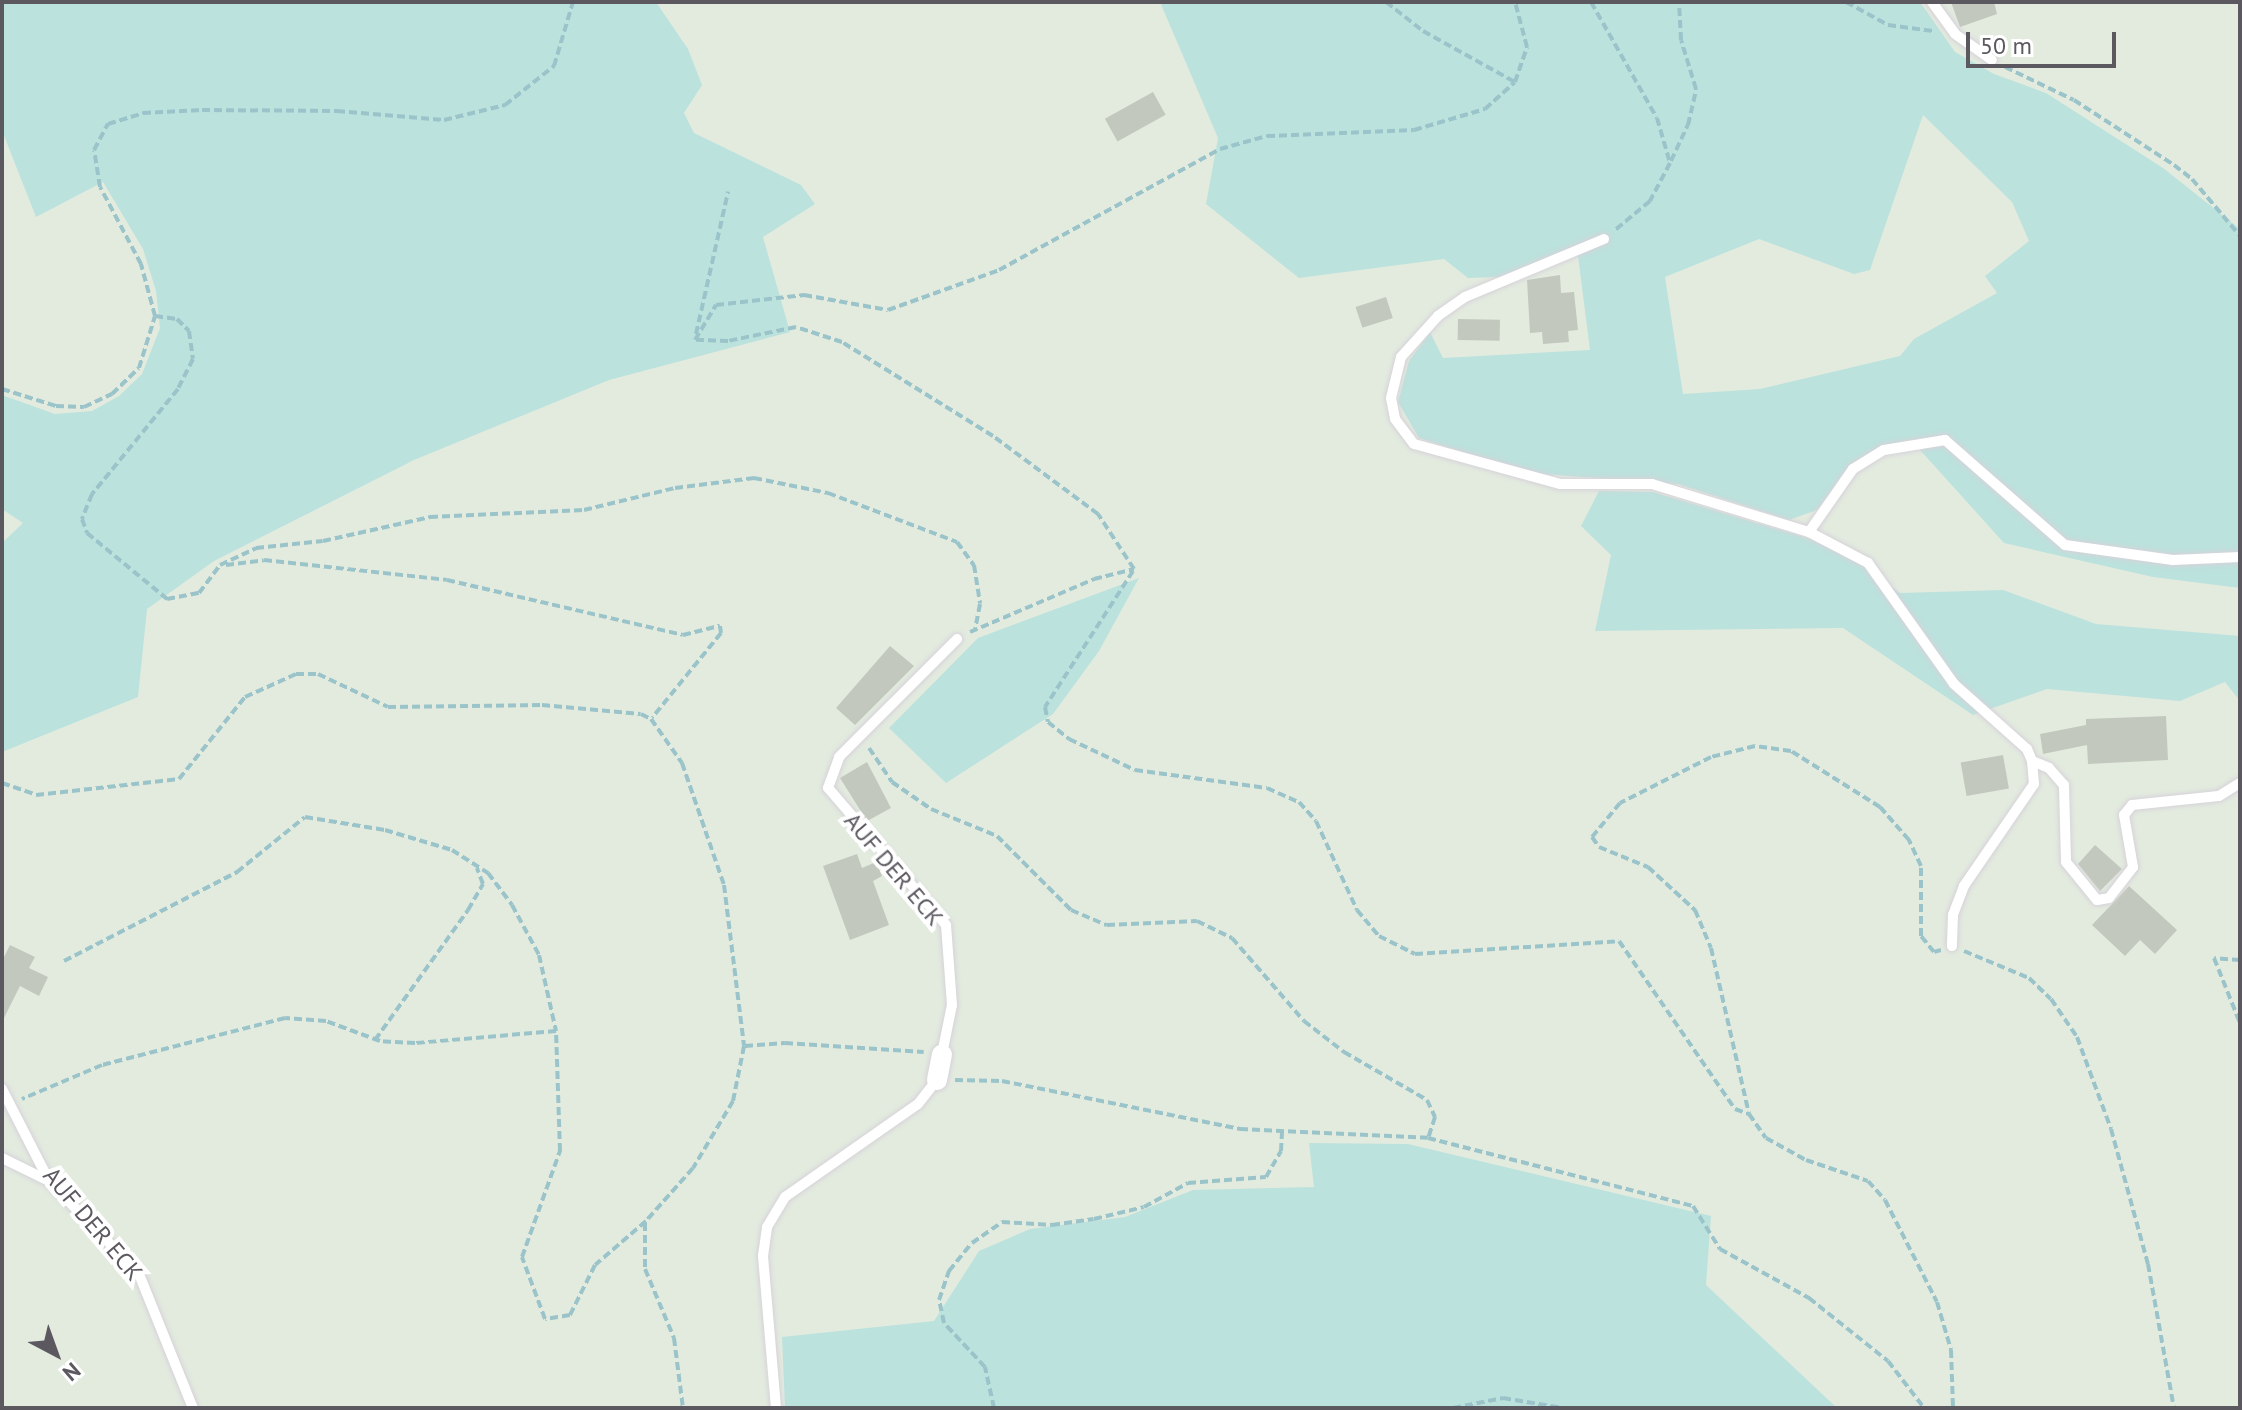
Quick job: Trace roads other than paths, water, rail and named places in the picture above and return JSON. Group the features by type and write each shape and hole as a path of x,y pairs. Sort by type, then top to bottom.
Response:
{"street":[{"name":"AUF DER ECK","path":"937,1080 942,1054"}],"lane":[{"path":"1932,2 1955,34 1992,60"},
{"path":"1604,239 1465,297 1438,316 1401,357 1391,398 1395,419 1414,444 1560,484 1652,484 1809,532 1868,563 1954,684 2027,749 2032,761 2034,784 1964,886 1953,915 1952,946"},
{"path":"1809,532 1853,469 1884,450 1945,440 2065,545 2173,560 2240,557"},
{"name":"AUF DER ECK","path":"942,1054 952,1005 946,925 828,788 829,773 839,757 957,639"},
{"path":"2032,761 2049,768 2064,785 2066,862 2097,900 2109,898 2133,867 2124,815 2132,805 2219,796 2240,783"},
{"path":"776,1408 763,1256 767,1227 785,1197 918,1104 937,1080"},
{"name":"AUF DER ECK","path":"2,1089 7,1106 49,1181 139,1274 193,1408"},
{"path":"2,1158 49,1181"}]}
